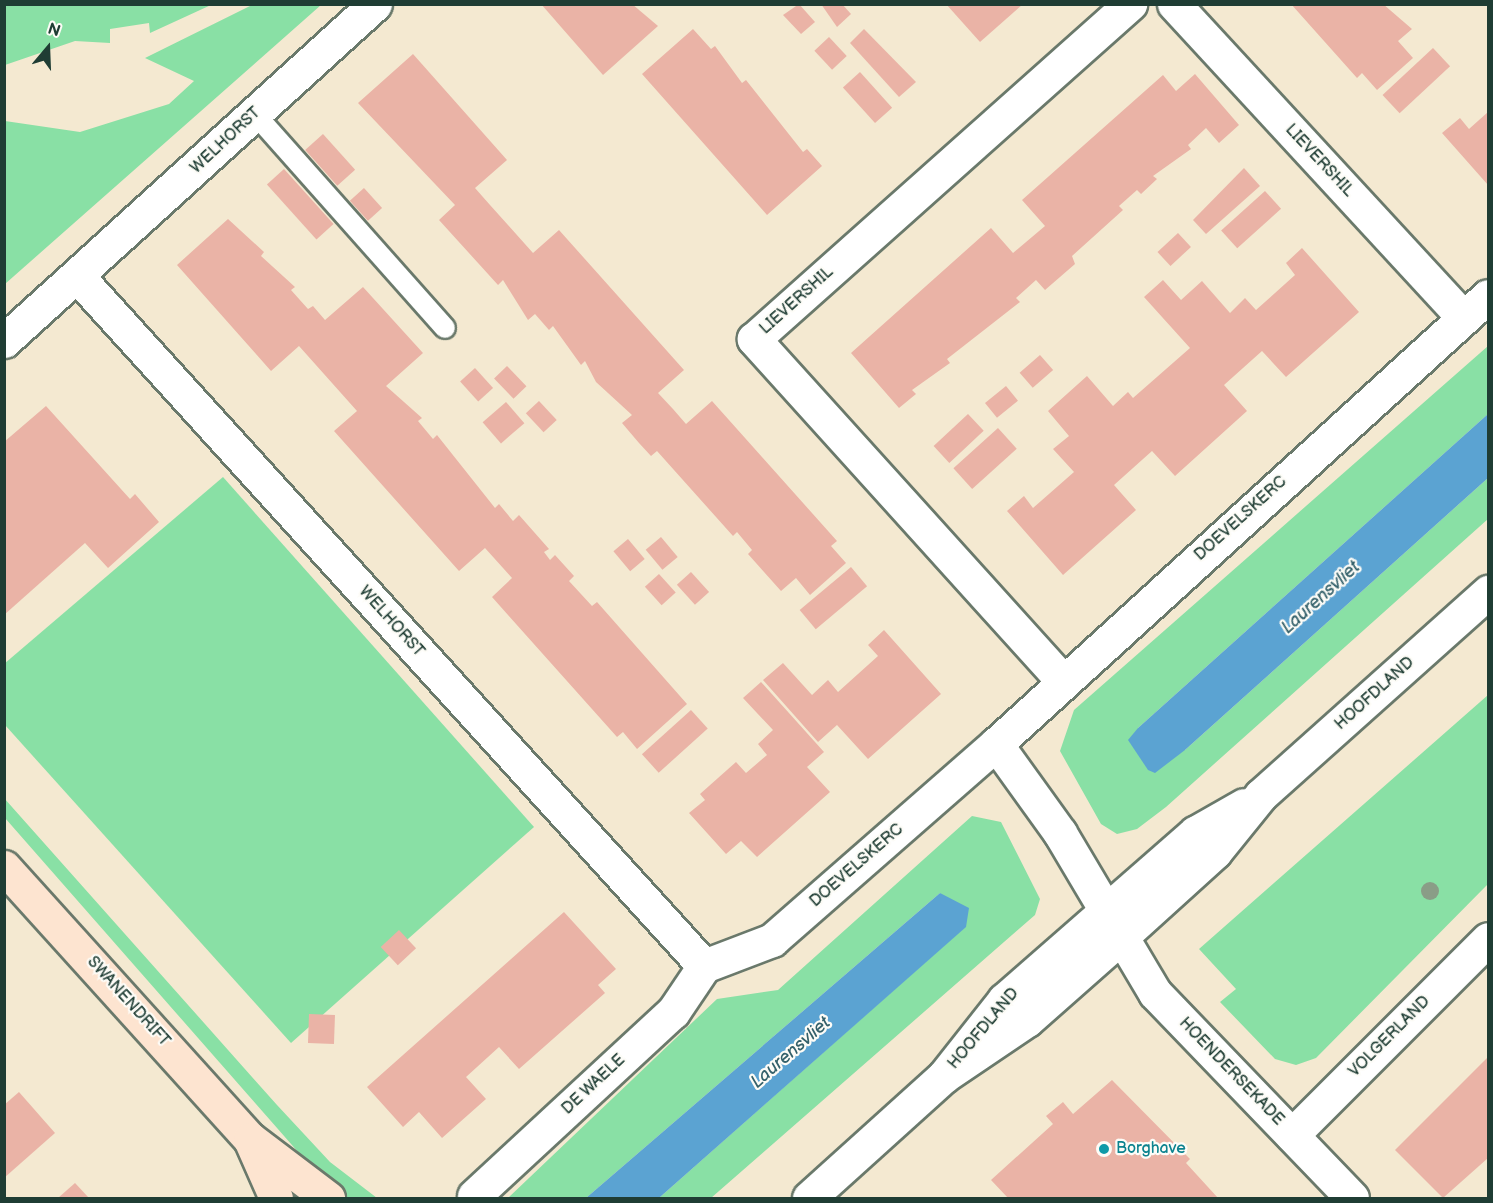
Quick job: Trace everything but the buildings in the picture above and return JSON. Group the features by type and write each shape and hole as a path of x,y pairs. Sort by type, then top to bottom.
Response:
{"main road":[{"name":"SWANENDRIFT","path":"4,867 250,1138 328,1198"},
{"name":"SWANENDRIFT","path":"250,1138 276,1198"}],"street":[{"name":"WELHORST","path":"4,341 78,278 375,4"},
{"name":"LIEVERSHIL","path":"1062,680 754,339 1130,4"},
{"name":"LIEVERSHIL","path":"1174,4 1464,318"},
{"name":"WELHORST","path":"78,278 704,966"},
{"name":"DOEVELSKERC","path":"704,966 772,939 996,744 1062,680 1488,296"},
{"name":"HOOFDLAND","path":"809,1198 945,1076 1027,1020 1112,925 1215,852 1262,795 1488,592"},
{"path":"996,744 1060,834 1112,925"},
{"name":"HOENDERSEKADE","path":"1112,925 1155,993 1352,1198"},
{"name":"VOLGERLAND","path":"1292,1135 1488,939"},
{"name":"DE WAELE","path":"474,1196 673,1012 704,966"}],"lane":[{"path":"255,114 445,328"}],"green space":[{"path":"5,4 211,5 150,33 149,23 110,29 110,43 75,41 5,65"},
{"path":"252,5 321,5 5,284 5,121 80,132 169,104 194,81 145,58"},
{"path":"1488,346 1488,414 1138,728 1185,750 1488,478 1488,519 1166,807 1137,829 1117,834 1101,824 1060,751 1074,710"},
{"path":"223,477 534,827 291,1043 5,725 4,664"},
{"path":"1488,695 1488,884 1316,1058 1296,1065 1275,1059 1220,1002 1236,989 1199,949"},
{"path":"4,798 330,1162 377,1198 345,1198 313,1169 5,818"},
{"path":"972,816 1001,822 1040,899 1035,915 711,1198 659,1198 965,927 940,893 586,1198 508,1198 717,999 778,990"}],"water":[{"name":"Laurensvliet","path":"1488,414 1488,478 1185,750 1155,773 1148,770 1128,740 1138,728"},
{"name":"Laurensvliet","path":"940,893 969,908 966,927 659,1198 586,1198"}],"place":[{"name":"Borghave","path":"1104,1149"}]}
